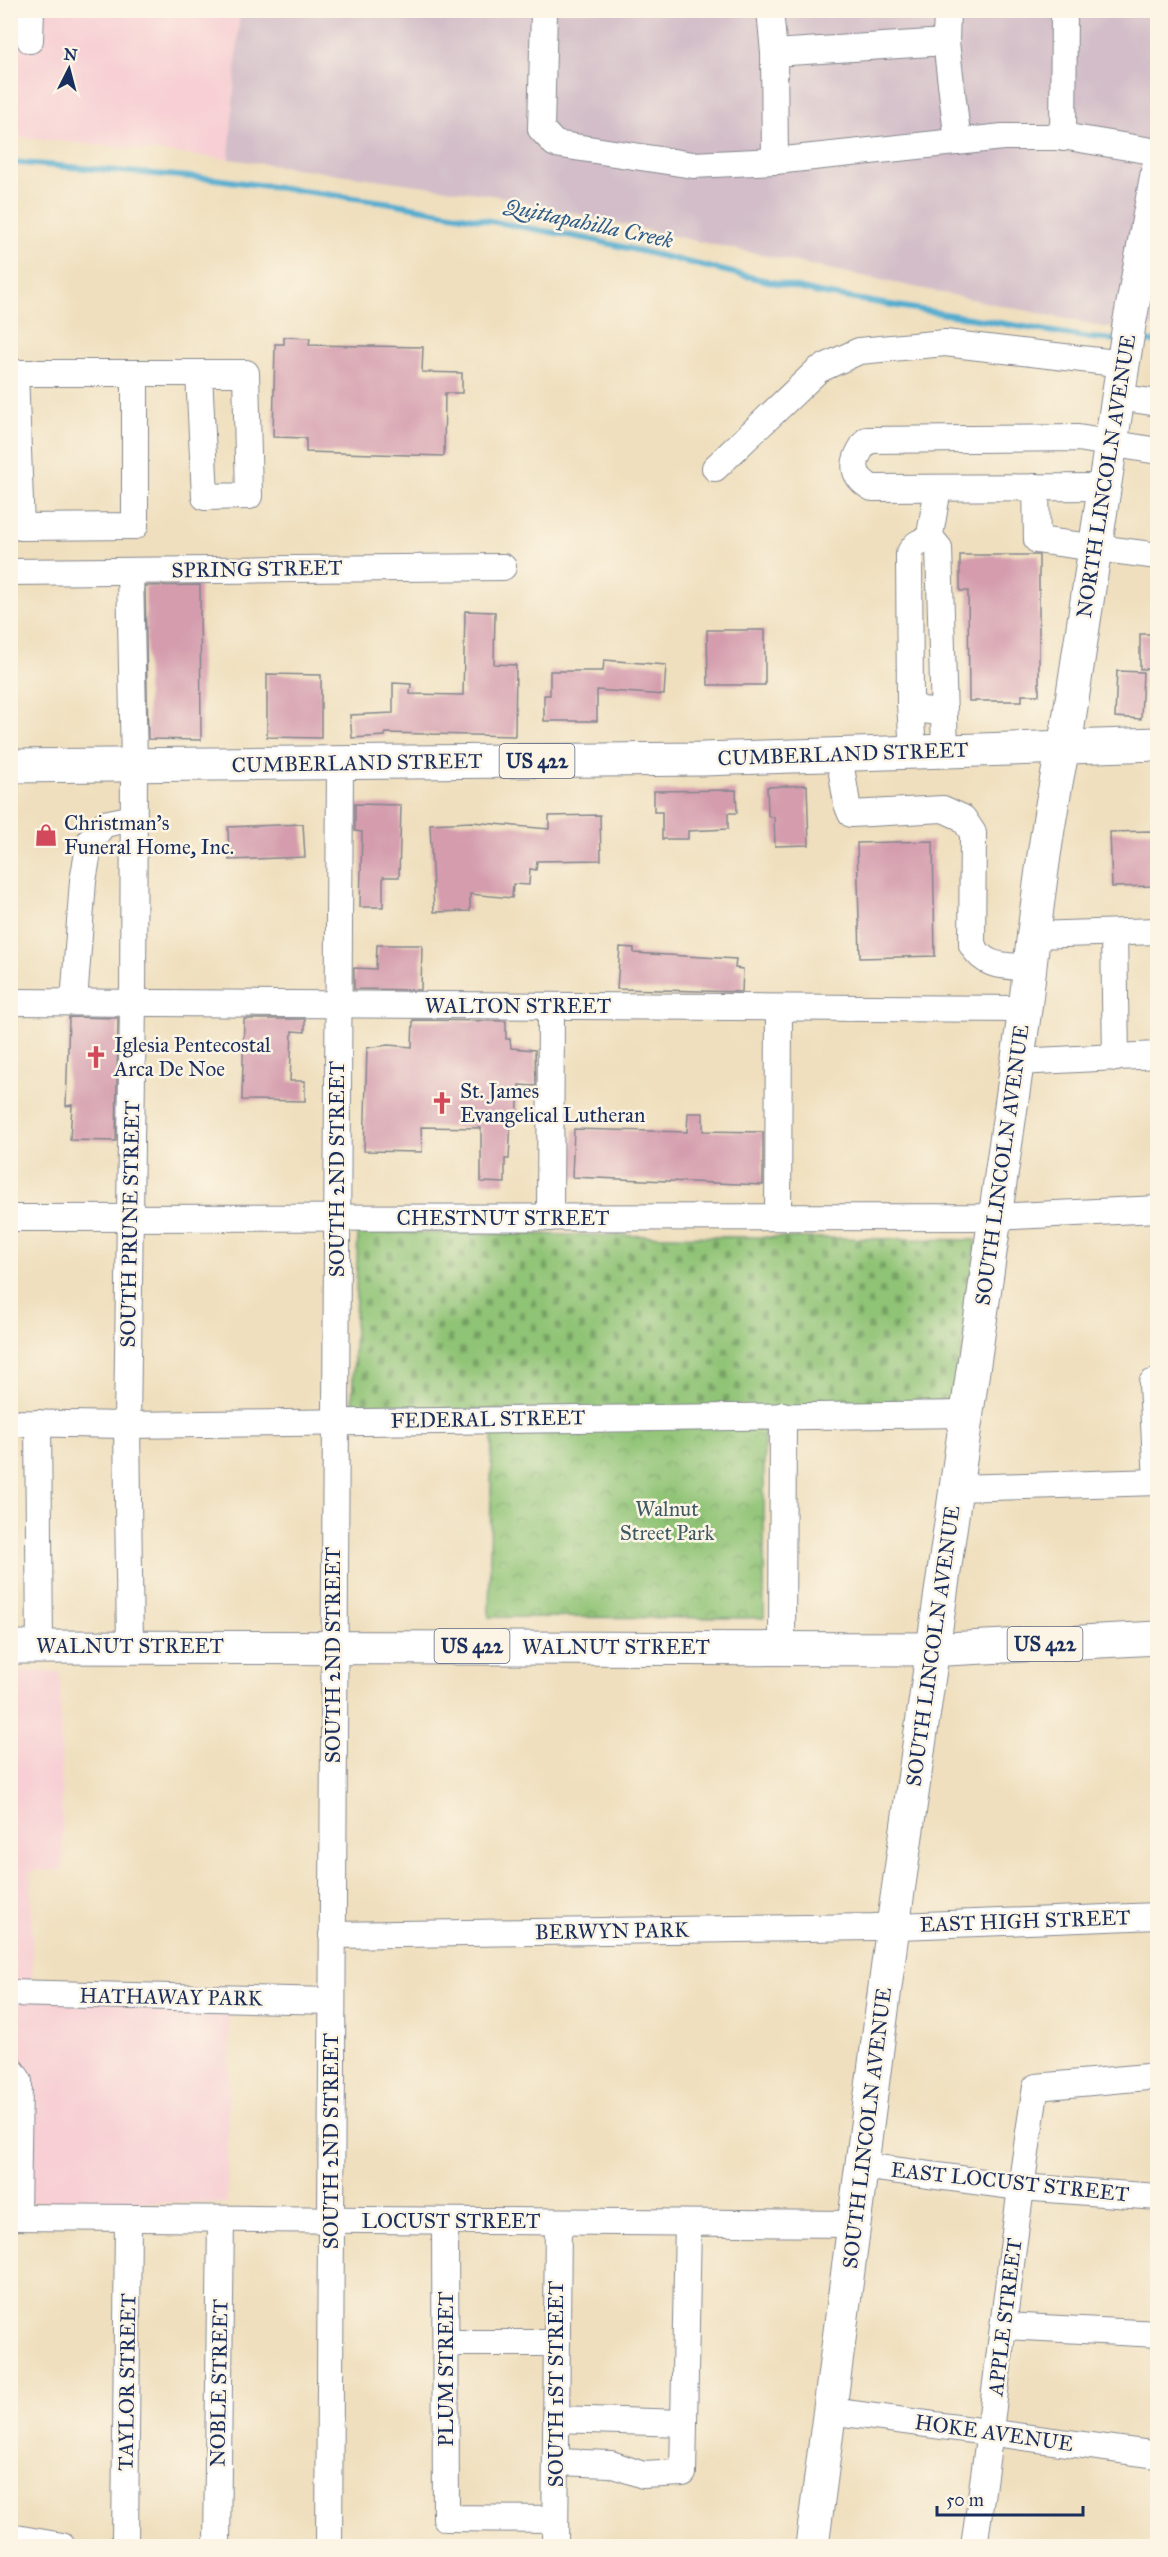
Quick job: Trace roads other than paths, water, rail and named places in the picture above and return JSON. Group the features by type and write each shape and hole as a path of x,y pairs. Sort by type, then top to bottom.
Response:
{"main road":[{"name":"NORTH LINCOLN AVENUE","path":"1063,748 1126,347 1158,170"},
{"name":"US 422","path":"1063,748 1158,744"},
{"name":"CUMBERLAND STREET","path":"10,766 340,764 1063,748"},
{"name":"SOUTH LINCOLN AVENUE","path":"812,2547 893,1926 1025,1010 1054,784 1063,748"},
{"name":"US 422","path":"933,1649 1158,1638"},
{"name":"WALNUT STREET","path":"25,1646 933,1649"}],"street":[{"path":"30,40 31,10"},
{"path":"544,10 541,129 555,144 693,165 775,161 1003,137 1063,138 1158,152"},
{"path":"770,10 774,53 775,161"},
{"path":"946,10 946,42 958,142"},
{"path":"1063,138 1064,10"},
{"path":"774,53 946,42"},
{"path":"715,468 819,370 859,351 945,342 1126,347"},
{"path":"135,373 135,526 21,527 13,373 135,373 199,373 246,373 249,496 205,497 199,373"},
{"path":"1118,397 1158,403"},
{"path":"1105,487 872,488 860,482 855,467 857,454 867,440 1078,438 1158,451"},
{"path":"1036,487 1037,540 1158,556"},
{"path":"929,541 938,488"},
{"path":"913,752 910,703 909,554 915,544 922,541 934,542 939,548 945,751"},
{"name":"SPRING STREET","path":"10,572 503,567"},
{"name":"SOUTH PRUNE STREET","path":"130,571 134,765 134,1002 127,1425 130,1647"},
{"path":"910,703 917,709 928,711 940,710 944,707"},
{"path":"839,754 847,804 851,814 943,809 963,818 973,833 972,945 979,957 990,963 1030,968"},
{"name":"SOUTH 2ND STREET","path":"329,2547 340,764"},
{"path":"74,1002 81,902 90,841 104,824 134,818"},
{"path":"1033,935 1158,932"},
{"path":"1114,933 1116,1058"},
{"name":"WALTON STREET","path":"10,1002 1025,1010"},
{"path":"550,1218 551,1006"},
{"path":"778,1217 779,1008"},
{"path":"1017,1062 1158,1055"},
{"name":"CHESTNUT STREET","path":"10,1218 129,1220 995,1217 1158,1209"},
{"path":"956,1488 1157,1482 1155,1383"},
{"name":"FEDERAL STREET","path":"10,1423 127,1425 966,1414"},
{"path":"782,1647 783,1415"},
{"path":"25,1646 38,1423"},
{"name":"EAST HIGH STREET","path":"893,1926 1158,1916"},
{"name":"BERWYN PARK","path":"332,1935 893,1926"},
{"name":"HATHAWAY PARK","path":"10,1993 332,2001"},
{"path":"10,2068 19,2082 14,2217"},
{"name":"APPLE STREET","path":"974,2547 991,2433 1020,2187 1036,2087 1158,2076"},
{"name":"EAST LOCUST STREET","path":"862,2166 1020,2187 1158,2197"},
{"name":"LOCUST STREET","path":"14,2217 855,2224"},
{"name":"TAYLOR STREET","path":"125,2547 128,2218"},
{"name":"NOBLE STREET","path":"217,2547 221,2219"},
{"name":"PLUM STREET","path":"445,2221 446,2518 555,2519"},
{"name":"SOUTH 1ST STREET","path":"555,2547 558,2222"},
{"path":"556,2462 611,2464 643,2475 683,2473 688,2223"},
{"path":"1004,2326 1158,2334"},
{"path":"446,2343 557,2343"},
{"name":"HOKE AVENUE","path":"830,2411 1158,2456"},
{"path":"556,2419 684,2423"},
{"path":"10,2537 62,2547"}],"waterway":[{"name":"Quittapahilla Creek","path":"10,162 215,179 391,203 589,239 819,293 1090,338 1118,340"},
{"name":"Quittapahilla Creek","path":"1137,341 1158,342"}],"place":[{"name":"Christman's Funeral Home, Inc.","path":"46,835"},
{"name":"Iglesia Pentecostal Arca De Noe","path":"96,1057"},
{"name":"St. James Evangelical Lutheran","path":"442,1103"}],"park label":[{"name":"Walnut Street Park","path":"667,1521"}]}
